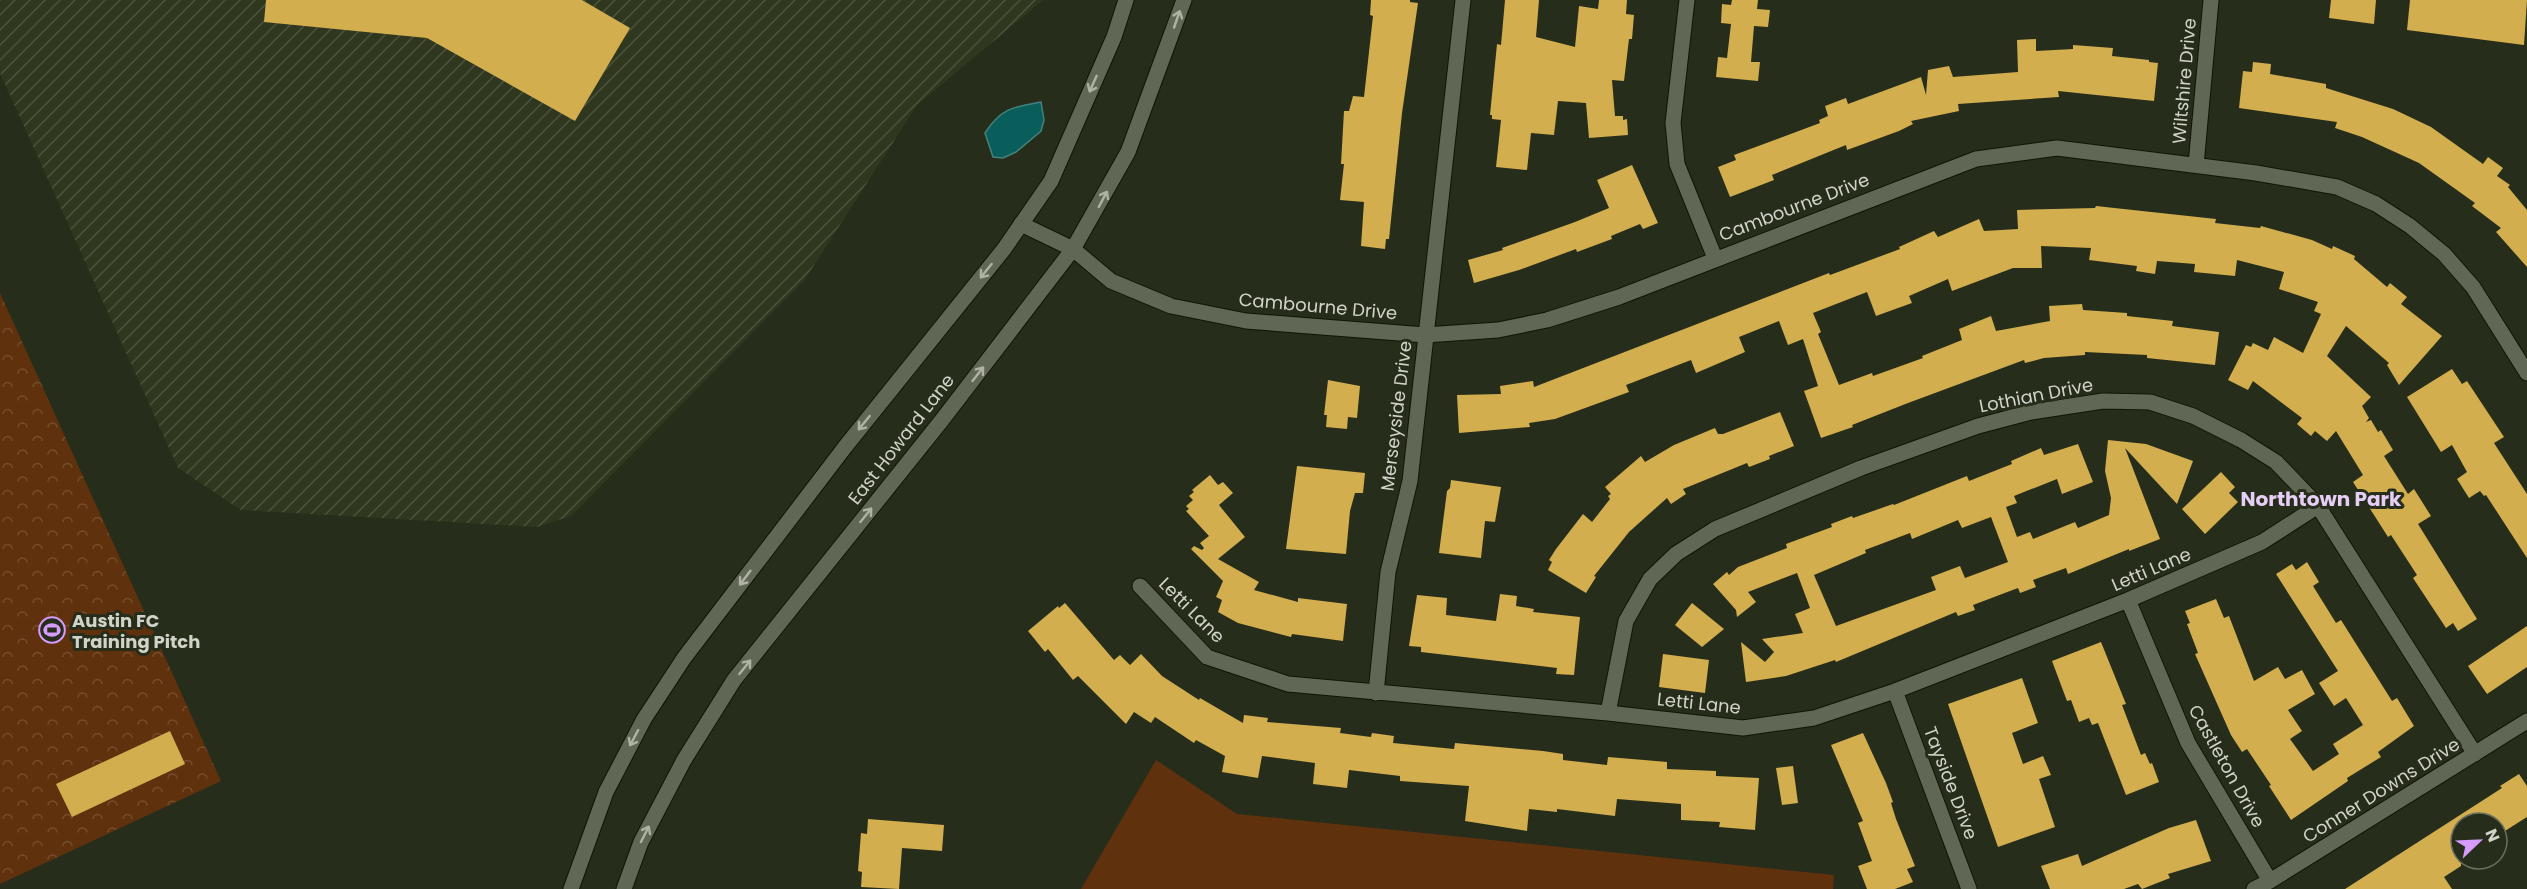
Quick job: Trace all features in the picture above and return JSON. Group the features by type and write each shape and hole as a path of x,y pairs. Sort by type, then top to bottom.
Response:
{"street":[{"name":"East Howard Lane","path":"571,889 606,792 644,719 684,658 845,447 1004,249 1051,181 1114,37 1126,0"},
{"name":"East Howard Lane","path":"624,889 641,842 679,770 734,680 942,420 1073,249 1128,152 1184,0"},
{"name":"Merseyside Drive","path":"1376,693 1388,572 1410,481 1463,0"},
{"path":"1687,0 1673,123 1677,164 1715,258"},
{"name":"Wiltshire Drive","path":"2196,165 2211,0"},
{"name":"Cambourne Drive","path":"1021,224 1073,249 1111,281 1171,306 1246,321 1425,335 1498,330 1547,320 1619,297 1715,258 1982,157 2057,148 2196,165 2337,187 2376,204 2401,220 2444,254 2473,288 2527,373"},
{"name":"Lothian Drive","path":"1608,713 1626,621 1650,579 1676,555 1715,529 1861,468 1978,426 2031,412 2103,401 2150,402 2193,416 2241,440 2276,462 2318,506 2475,754"},
{"name":"Letti Lane","path":"1140,586 1207,657 1288,684 1608,713 1743,728 1814,718 1895,691 2128,600 2262,542 2318,506"},
{"name":"Castleton Drive","path":"2128,600 2188,743 2270,881"},
{"name":"Tayside Drive","path":"1895,691 1969,889"},
{"name":"Conner Downs Drive","path":"2254,889 2527,722"}],"shaded area":[{"path":"0,0 1043,0 917,105 804,281 571,516 537,527 241,510 178,468 0,73"}],"green space":[{"path":"0,293 221,781 0,884"},
{"path":"1156,760 1237,814 1834,875 1833,889 1081,889"}],"water":[{"path":"1041,102 1044,120 1041,131 1016,152 1003,158 993,157 985,133 997,118 1008,110"}],"building":[{"path":"266,0 582,0 630,28 575,121 427,38 264,22"},
{"path":"1371,0 1410,0 1410,2 1418,3 1402,113 1389,239 1386,239 1385,249 1361,246 1364,202 1340,200 1344,164 1341,164 1344,111 1349,111 1353,96 1364,97 1373,16 1370,15"},
{"path":"1505,0 1539,0 1536,37 1575,47 1579,6 1598,9 1599,0 1627,0 1626,14 1634,15 1632,39 1629,39 1624,81 1612,80 1615,116 1623,116 1623,120 1627,119 1628,135 1589,138 1586,103 1558,101 1554,135 1531,133 1527,170 1496,167 1501,120 1492,119 1490,115 1497,44 1501,45"},
{"path":"1732,0 1758,0 1757,9 1770,10 1768,27 1754,26 1751,62 1760,62 1758,81 1716,77 1718,57 1727,58 1731,24 1721,23 1722,4 1731,5"},
{"path":"2331,0 2376,0 2374,24 2329,18"},
{"path":"2410,0 2527,0 2524,45 2407,30"},
{"path":"2036,39 2036,51 2073,49 2073,45 2113,48 2112,56 2158,63 2154,101 2058,91 2059,97 1958,104 1959,111 1911,121 1913,124 1899,131 1847,150 1846,145 1772,175 1774,180 1730,197 1718,167 1736,160 1734,155 1820,123 1819,120 1828,116 1825,106 1846,98 1848,104 1921,77 1926,95 1928,70 1949,66 1953,77 2018,72 2017,40"},
{"path":"2253,62 2271,64 2270,74 2326,84 2326,88 2393,109 2431,127 2483,164 2488,157 2503,168 2497,176 2510,185 2508,187 2527,210 2527,267 2496,232 2501,228 2472,206 2475,203 2419,163 2362,137 2335,128 2337,122 2239,108 2243,71 2252,72"},
{"path":"1632,165 1658,223 1643,229 1640,224 1611,236 1612,239 1577,252 1576,249 1519,270 1474,283 1468,260 1503,250 1502,248 1609,208 1597,180"},
{"path":"2096,206 2216,219 2215,223 2260,228 2261,226 2312,240 2332,249 2333,246 2355,256 2354,259 2387,287 2390,283 2407,297 2401,304 2442,336 2399,385 2387,365 2389,363 2346,326 2327,356 2371,397 2362,406 2369,418 2366,422 2371,420 2378,432 2381,430 2393,450 2384,456 2408,494 2414,489 2431,516 2418,524 2477,619 2458,631 2453,623 2446,628 2413,578 2417,575 2391,535 2388,537 2353,482 2363,475 2336,431 2327,441 2315,431 2311,436 2297,424 2302,418 2253,381 2248,390 2228,380 2246,345 2251,347 2253,343 2268,350 2274,337 2303,353 2321,314 2314,311 2318,302 2279,289 2284,272 2237,260 2235,276 2194,272 2195,264 2157,261 2155,274 2136,271 2137,266 2089,260 2091,248 2041,246 2042,268 2013,268 1952,291 1948,279 1909,296 1912,303 1876,316 1867,292 1813,313 1821,332 1818,334 1839,385 1872,373 1873,376 1923,358 1922,356 1962,340 1959,329 1991,316 1996,331 2050,321 2049,306 2082,304 2083,310 2127,313 2127,316 2173,321 2172,326 2219,332 2215,365 2147,358 2147,355 2085,352 2085,355 2044,358 2025,363 2024,360 1821,438 1804,391 1818,386 1803,339 1788,345 1779,321 1739,337 1745,352 1696,373 1691,360 1626,385 1629,392 1555,419 1529,423 1530,427 1459,433 1457,395 1501,394 1500,386 1533,381 1534,387 1829,273 1830,275 1900,249 1899,247 1934,231 1938,237 1979,219 1984,231 2018,229 2017,210 2095,208"},
{"path":"2452,369 2462,384 2467,381 2504,437 2494,443 2527,494 2527,558 2486,495 2484,496 2480,491 2469,498 2457,479 2467,472 2452,445 2441,452 2407,397"},
{"path":"1328,380 1360,386 1357,418 1348,417 1347,429 1326,427 1327,415 1324,415"},
{"path":"1780,412 1794,446 1769,456 1770,459 1749,467 1747,463 1683,489 1686,494 1671,504 1667,498 1629,532 1594,576 1596,577 1586,593 1548,570 1552,562 1549,560 1583,514 1592,522 1610,499 1608,496 1611,494 1605,487 1641,456 1645,462 1674,445 1715,428 1718,434 1723,434"},
{"path":"2108,440 2146,444 2193,461 2177,504 2125,448 2160,539 2068,574 2066,568 2033,580 2036,587 2020,593 2018,588 1973,605 1975,610 1958,616 1956,612 1836,662 1835,660 1786,676 1746,682 1741,642 1765,662 1774,652 1762,639 1803,633 1795,614 1810,608 1797,573 1748,592 1756,602 1737,617 1736,610 1713,584 1727,572 1729,575 1738,567 1787,548 1786,544 1832,527 1831,524 1852,516 1853,518 1894,505 1967,476 1969,481 2012,464 2011,461 2041,448 2044,455 2078,444 2093,482 2062,494 2057,479 2014,496 2017,503 2006,507 2017,537 2030,532 2033,539 2075,522 2078,528 2109,515 2111,498 2105,471","holes":["1991,517 2008,562 1965,578 1960,566 1931,577 1936,590 1836,626 1814,575 1866,553 1865,550 1910,533 1912,539 1958,520 1962,528"]},
{"path":"1297,466 1365,473 1363,493 1355,493 1350,511 1346,554 1286,549"},
{"path":"2221,472 2235,487 2229,493 2238,502 2205,534 2182,509"},
{"path":"1210,475 1218,485 1223,482 1233,493 1219,505 1245,537 1218,559 1259,582 1254,590 1298,602 1298,598 1347,604 1343,641 1292,634 1291,637 1238,623 1218,612 1222,600 1216,597 1223,581 1191,549 1194,546 1202,550 1204,548 1200,543 1209,536 1186,511 1189,509 1186,506 1193,500 1189,496 1194,492 1192,490"},
{"path":"1451,480 1501,487 1495,522 1485,521 1481,558 1439,553 1447,491"},
{"path":"2307,562 2319,582 2313,586 2336,623 2341,620 2392,701 2397,698 2414,726 2378,752 2381,757 2347,778 2348,781 2291,820 2247,749 2242,752 2231,735 2195,654 2198,653 2187,624 2190,623 2185,611 2216,599 2224,618 2229,616 2254,681 2278,667 2285,679 2302,670 2315,694 2288,710 2302,731 2290,739 2313,771 2339,754 2333,744 2363,725 2346,698 2334,706 2319,683 2338,671 2276,574 2292,564 2296,570"},
{"path":"1500,594 1517,596 1516,606 1534,609 1533,612 1580,617 1574,675 1556,674 1557,668 1421,652 1421,647 1409,646 1417,595 1447,598 1446,615 1496,621"},
{"path":"1065,603 1114,660 1120,655 1130,665 1141,654 1162,676 1199,700 1200,698 1243,723 1244,715 1268,718 1267,722 1341,728 1340,733 1371,737 1372,733 1394,736 1393,743 1454,749 1455,743 1543,751 1563,754 1563,760 1607,765 1608,757 1667,762 1667,769 1716,771 1716,776 1759,778 1755,830 1719,827 1720,822 1681,820 1681,804 1617,799 1615,816 1557,809 1557,812 1529,809 1527,831 1465,821 1469,786 1400,781 1400,776 1349,770 1347,788 1313,784 1315,763 1262,756 1258,778 1222,772 1225,756 1196,740 1194,743 1155,717 1151,723 1134,712 1126,724 1078,676 1073,680 1048,649 1045,652 1028,631 1058,606 1059,608"},
{"path":"1692,603 1724,629 1702,647 1675,625"},
{"path":"2527,626 2527,667 2487,694 2468,666"},
{"path":"2101,642 2126,704 2122,705 2141,755 2145,753 2150,764 2152,763 2159,782 2126,795 2098,723 2092,725 2089,718 2079,722 2071,700 2067,701 2052,661"},
{"path":"1663,654 1709,660 1705,693 1659,687"},
{"path":"2022,678 2038,723 2012,733 2023,764 2043,756 2051,775 2039,779 2055,827 1998,847 1948,704"},
{"path":"170,731 185,764 72,817 56,784"},
{"path":"1863,733 1886,783 1896,819 1915,866 1907,869 1913,882 1895,889 1867,889 1858,866 1872,861 1858,823 1863,821 1831,745"},
{"path":"1793,766 1798,803 1782,805 1776,768"},
{"path":"2519,774 2527,786 2527,817 2509,828 2509,811 2466,811 2502,788 2500,786"},
{"path":"868,819 944,825 942,851 902,848 899,889 861,887 862,872 858,871 861,833 867,834"},
{"path":"2196,820 2211,861 2168,874 2170,878 2142,889 2138,884 2124,889 2050,889 2041,866 2078,854 2082,866 2169,828"},
{"path":"2449,822 2449,871 2453,871 2444,877 2452,889 2345,889"}],"place":[{"name":"Austin FC Training Pitch","path":"52,630"}],"district":[{"name":"Northtown Park","path":"2321,499"}]}
